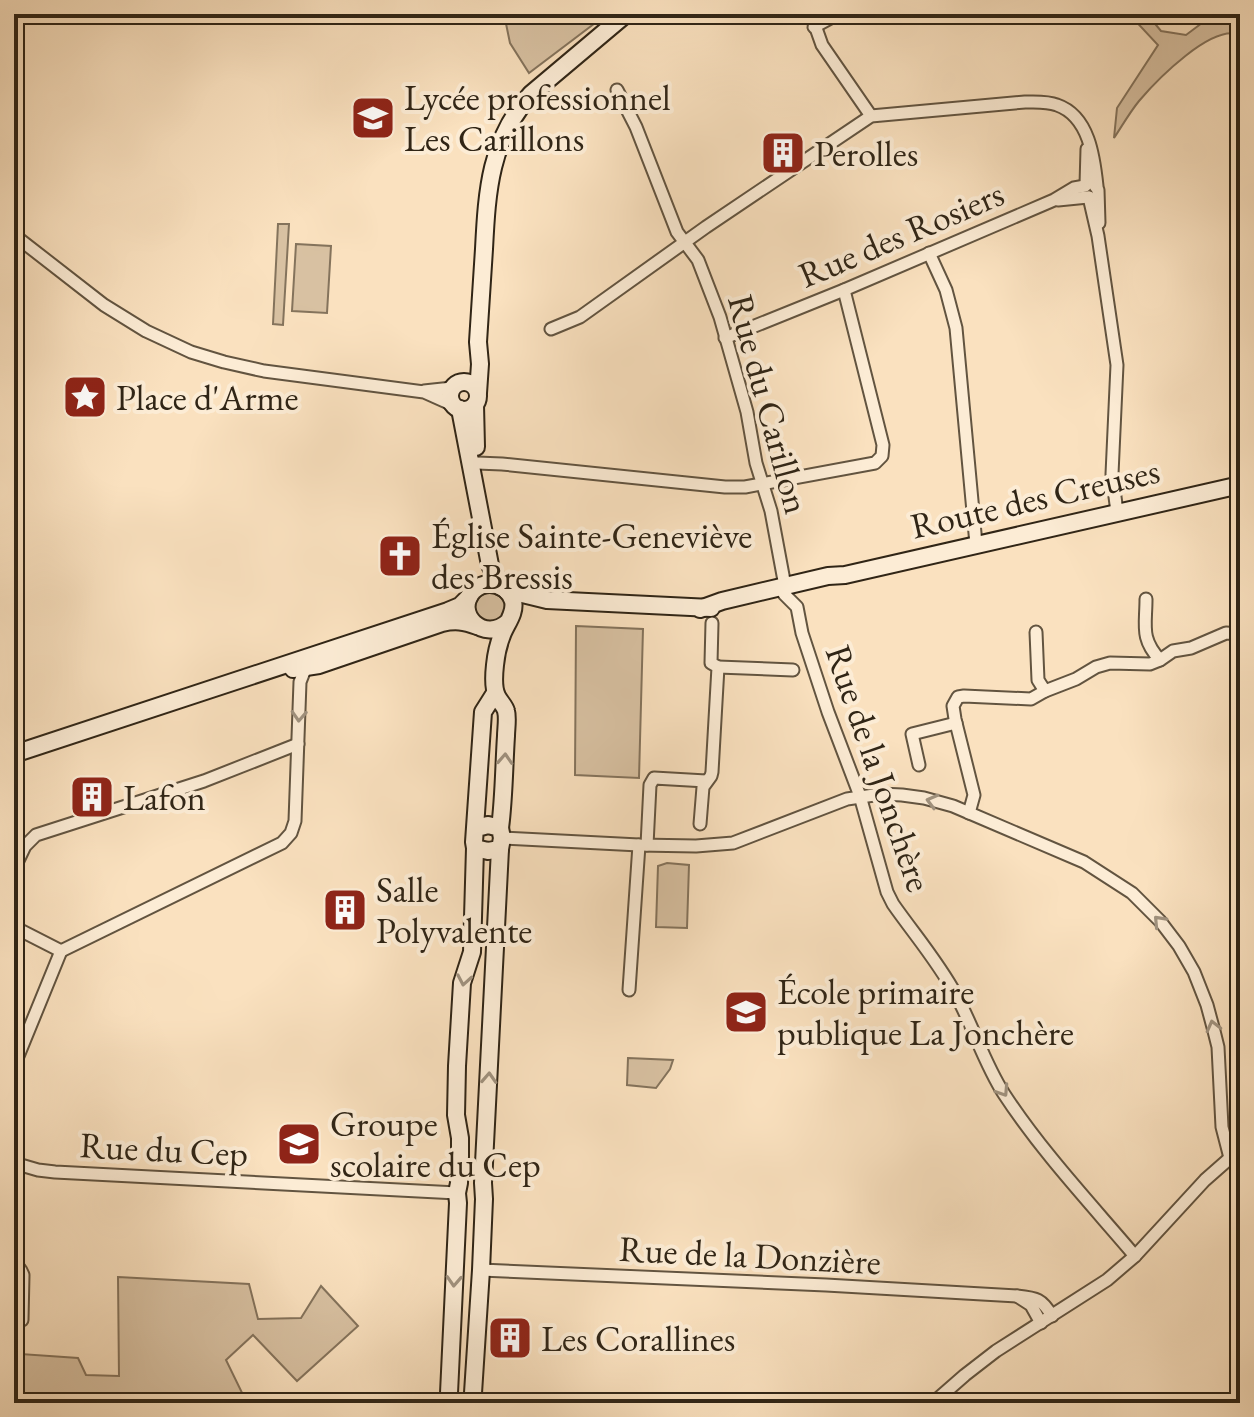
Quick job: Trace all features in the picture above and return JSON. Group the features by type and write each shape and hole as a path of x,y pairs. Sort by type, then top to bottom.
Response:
{"street":[{"path":"448,1398 460,1138 456,1115 457,1066 462,983 472,952 475,833 483,712 495,693 495,663 511,616 512,599 490,565 463,397 480,364 478,348 487,194 501,139 520,107 531,94 626,14"},
{"path":"811,14 822,45 871,116"},
{"path":"814,27 838,14"},
{"name":"Rue du Carillon","path":"617,90 636,127 677,232 698,260 720,317 771,511 784,590"},
{"path":"551,329 580,317 871,116 1025,102 1049,103 1070,112 1083,127 1088,141 1090,190 1099,203 1098,236 1117,365 1112,474 1117,512"},
{"name":"Rue des Rosiers","path":"725,338 1054,200 1090,190"},
{"path":"14,235 104,305 146,331 191,352 264,371 463,397"},
{"path":"929,253 946,290 956,328 976,544"},
{"path":"477,463 745,487 875,463 882,456 883,445 844,290"},
{"path":"463,397 477,463 479,502"},
{"name":"Route des Creuses","path":"784,590 828,576 845,575 1240,485"},
{"path":"485,543 468,613 480,627 495,663"},
{"name":"Route des Creuses","path":"504,588 547,600 700,609 722,601 805,589 845,575"},
{"path":"14,754 448,611 460,606 472,593 491,584 504,588"},
{"name":"Rue de la Jonchère","path":"797,607 805,589"},
{"name":"Rue de la Jonchère","path":"784,590 797,607 802,633 860,796 893,904 948,980 989,1070 1006,1097 1081,1195 1135,1256"},
{"path":"1146,599 1145,637 1160,660"},
{"name":"Route des Creuses","path":"511,616 547,600"},
{"path":"248,677 319,665 452,621 497,629 511,616"},
{"path":"712,623 711,663 718,667 793,670"},
{"path":"1036,632 1038,680 1045,691"},
{"path":"969,813 974,795 953,706 958,697 1031,699 1096,667 1110,663 1150,664 1173,651 1191,648 1226,633 1240,634"},
{"path":"14,1066 61,951 282,843 291,833 295,821 300,682 311,658 331,648"},
{"path":"700,824 703,787 712,772 718,667"},
{"path":"448,1398 461,1390 474,1398 507,711 495,693"},
{"path":"919,765 912,734 956,723"},
{"path":"14,869 25,846 36,835 204,781 298,744"},
{"path":"629,990 650,785 654,778 706,781"},
{"path":"477,828 488,825 501,838 696,846 733,843 860,796 881,794 924,798 969,813 1084,862 1132,893 1167,929 1200,986 1214,1031 1218,1047 1222,1127 1235,1155 1205,1180 1135,1256 1107,1280 996,1351 933,1403"},
{"path":"475,848 488,851 501,838"},
{"path":"14,927 61,951"},
{"name":"Rue du Cep","path":"14,1163 55,1172 458,1193"},
{"path":"458,1193 471,1181 483,1183"},
{"path":"458,1193 470,1206 482,1204"},
{"path":"14,1266 23,1275 22,1320"},
{"name":"Rue de la Donzière","path":"481,1270 1017,1296 1040,1301 1052,1316"},
{"path":"1017,1296 1031,1305 1041,1323"}],"shaded area":[{"path":"504,14 607,14 529,73 510,43"},
{"path":"1129,14 1147,14 1161,31 1186,35 1214,14 1240,14 1240,35 1215,37 1185,56 1139,101 1114,138 1117,108 1158,45"},
{"path":"278,224 289,224 283,325 273,324"},
{"path":"296,244 331,246 327,313 292,311"},
{"path":"490,593 501,597 505,608 501,619 490,623 479,619 475,608 479,597"},
{"path":"576,626 643,629 639,778 575,775"},
{"path":"667,863 689,865 687,928 656,927 658,866"},
{"path":"628,1058 673,1060 656,1088 627,1085"},
{"path":"118,1277 249,1284 258,1319 301,1318 321,1286 358,1326 297,1381 253,1335 226,1360 247,1403 14,1403 14,1367 20,1367 21,1354 78,1358 86,1375 119,1376"}],"place":[{"name":"Lycée professionnel Les Carillons","path":"373,118"},
{"name":"Perolles","path":"783,153"},
{"name":"Place d'Arme","path":"85,397"},
{"name":"Église Sainte-Geneviève des Bressis","path":"400,556"},
{"name":"Lafon","path":"92,797"},
{"name":"Salle Polyvalente","path":"345,910"},
{"name":"École primaire publique La Jonchère","path":"746,1012"},
{"name":"Groupe scolaire du Cep","path":"299,1144"},
{"name":"Les Corallines","path":"510,1338"}]}
